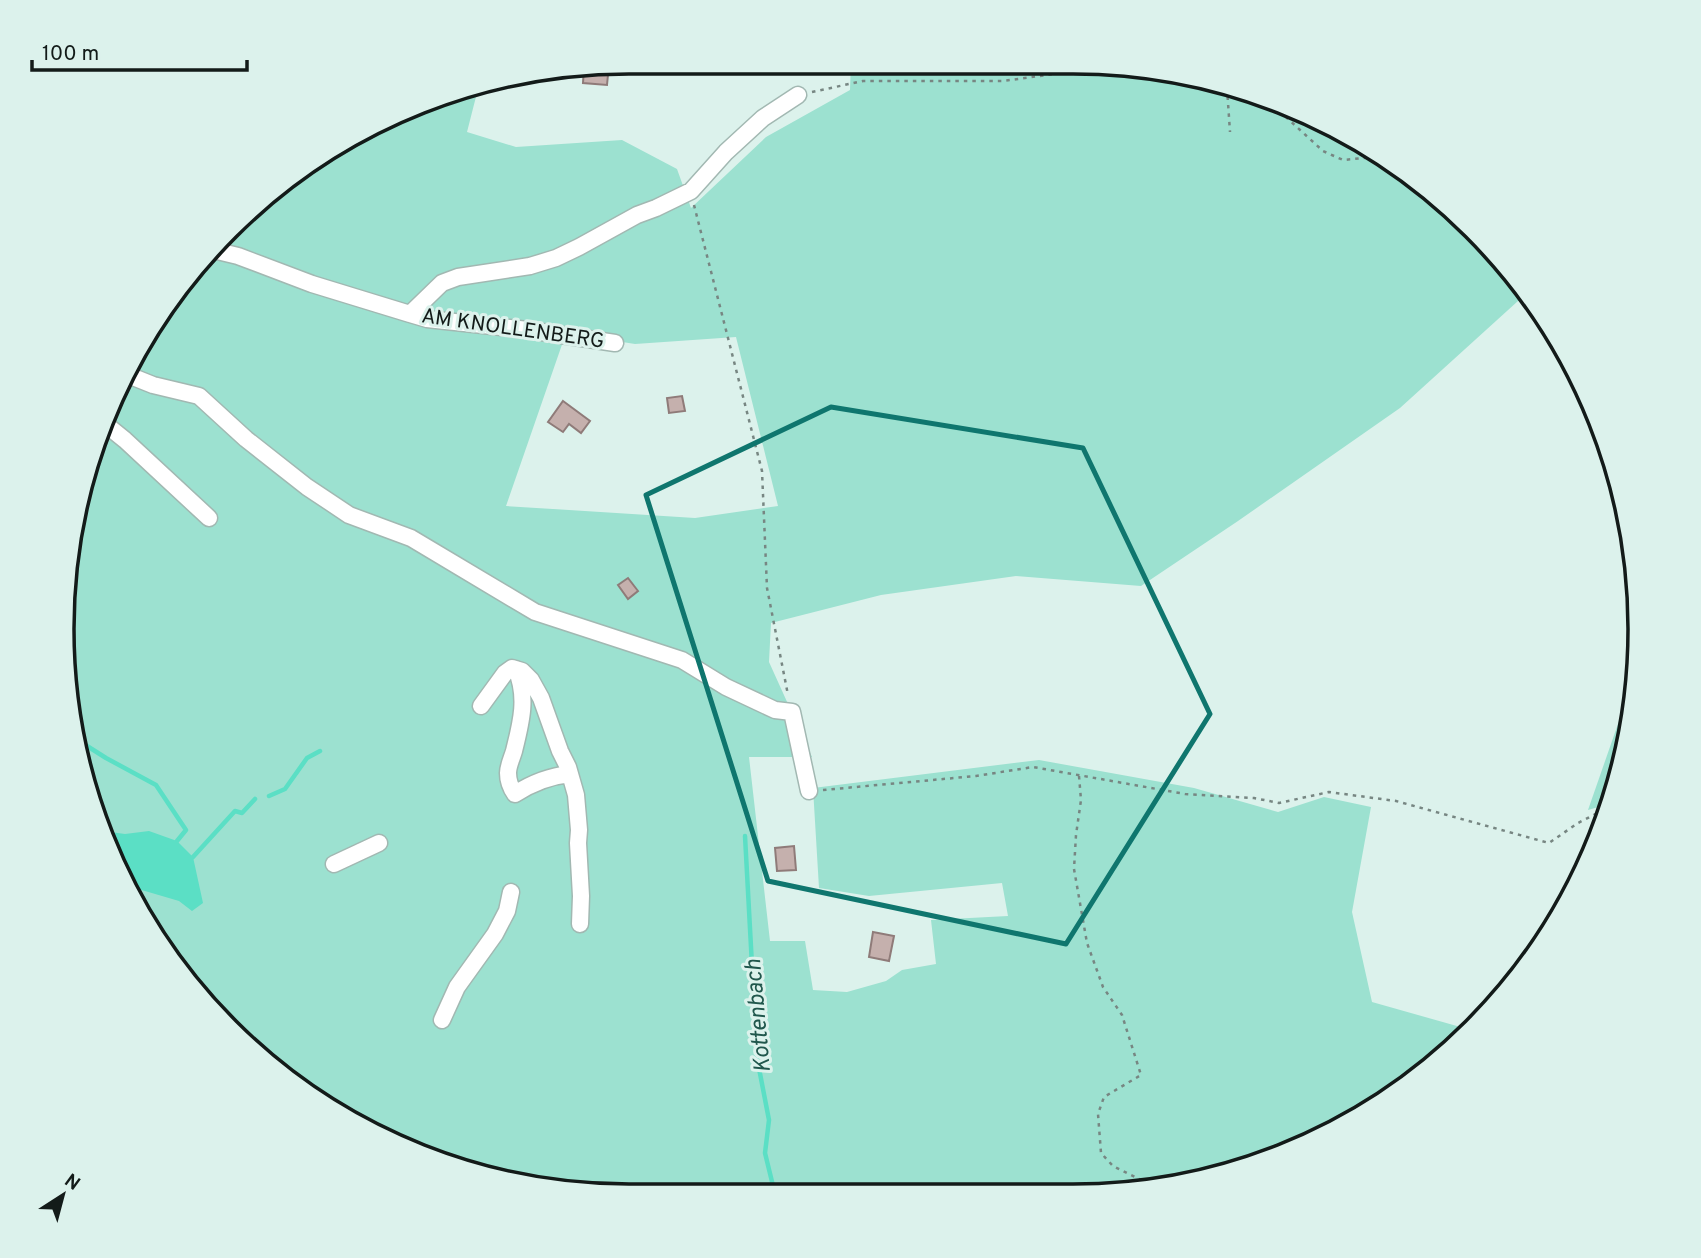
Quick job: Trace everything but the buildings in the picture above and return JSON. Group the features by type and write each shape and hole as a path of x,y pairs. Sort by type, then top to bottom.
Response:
{"lane":[{"name":"AM KNOLLENBERG","path":"410,314 442,283 458,276 530,266 556,258 637,215 691,191 726,152 763,118 798,95"},
{"name":"AM KNOLLENBERG","path":"221,252 312,284 426,319 615,342"},
{"path":"134,377 199,396 246,439 349,515 411,538 535,612 682,660 726,687 775,710 792,712 809,791"},
{"path":"111,429 209,518"},
{"path":"481,706 505,673 512,668 522,671 531,680 541,698 576,796 580,924"},
{"path":"516,669 522,682 523,705 508,770 509,785 515,794 529,785 570,774"},
{"path":"334,864 379,843"},
{"path":"442,1020 457,987 495,934 507,911 511,891"}],"path":[{"path":"798,95 863,81 1003,81 1054,74"},
{"path":"1228,96 1230,132"},
{"path":"1285,116 1323,151 1343,160 1366,158"},
{"path":"691,191 762,471 767,588 792,712"},
{"path":"809,791 976,776 1033,767 1185,794 1254,798 1279,803 1329,792 1396,801 1549,843 1596,814"},
{"path":"1079,776 1081,800 1074,869 1087,943 1103,986 1122,1015 1141,1075 1104,1097 1098,1114 1101,1153 1113,1166 1142,1180"}],"highlighted area":[{"path":"831,407 1083,448 1210,714 1066,944 768,881 646,495"}],"shaded area":[{"path":"851,74 1108,75 1180,84 1216,92 1285,116 1350,148 1381,167 1438,211 1465,236 1519,300 1400,408 1141,586 1016,576 881,595 771,623 769,662 812,757 749,757 770,941 805,941 813,990 847,992 886,981 902,970 936,964 931,920 1008,916 1002,883 869,896 819,888 813,788 1039,760 1194,788 1278,812 1324,797 1371,807 1352,912 1372,1002 1460,1027 1381,1091 1318,1127 1251,1155 1216,1166 1145,1180 1072,1184 629,1184 556,1180 485,1166 450,1155 383,1127 320,1091 263,1047 236,1022 188,967 167,938 131,875 116,842 92,773 78,702 75,593 84,521 103,450 131,383 148,351 188,291 236,236 291,188 320,167 383,131 477,95 467,132 516,147 622,140 677,169 691,208 766,137 850,90","holes":["566,333 635,344 736,337 778,506 695,518 506,506"]},
{"path":"1620,717 1609,773 1598,807 1588,810"},
{"path":"149,831 177,841 193,857 203,903 192,911 179,901 138,889 112,832 125,834"}],"waterway":[{"path":"86,745 156,785 186,830 177,841"},
{"path":"269,796 285,789 307,758 320,751"},
{"path":"193,857 235,811 242,813 255,799"},
{"name":"Kottenbach","path":"745,836 757,1058 769,1120 765,1153 773,1184"}]}
